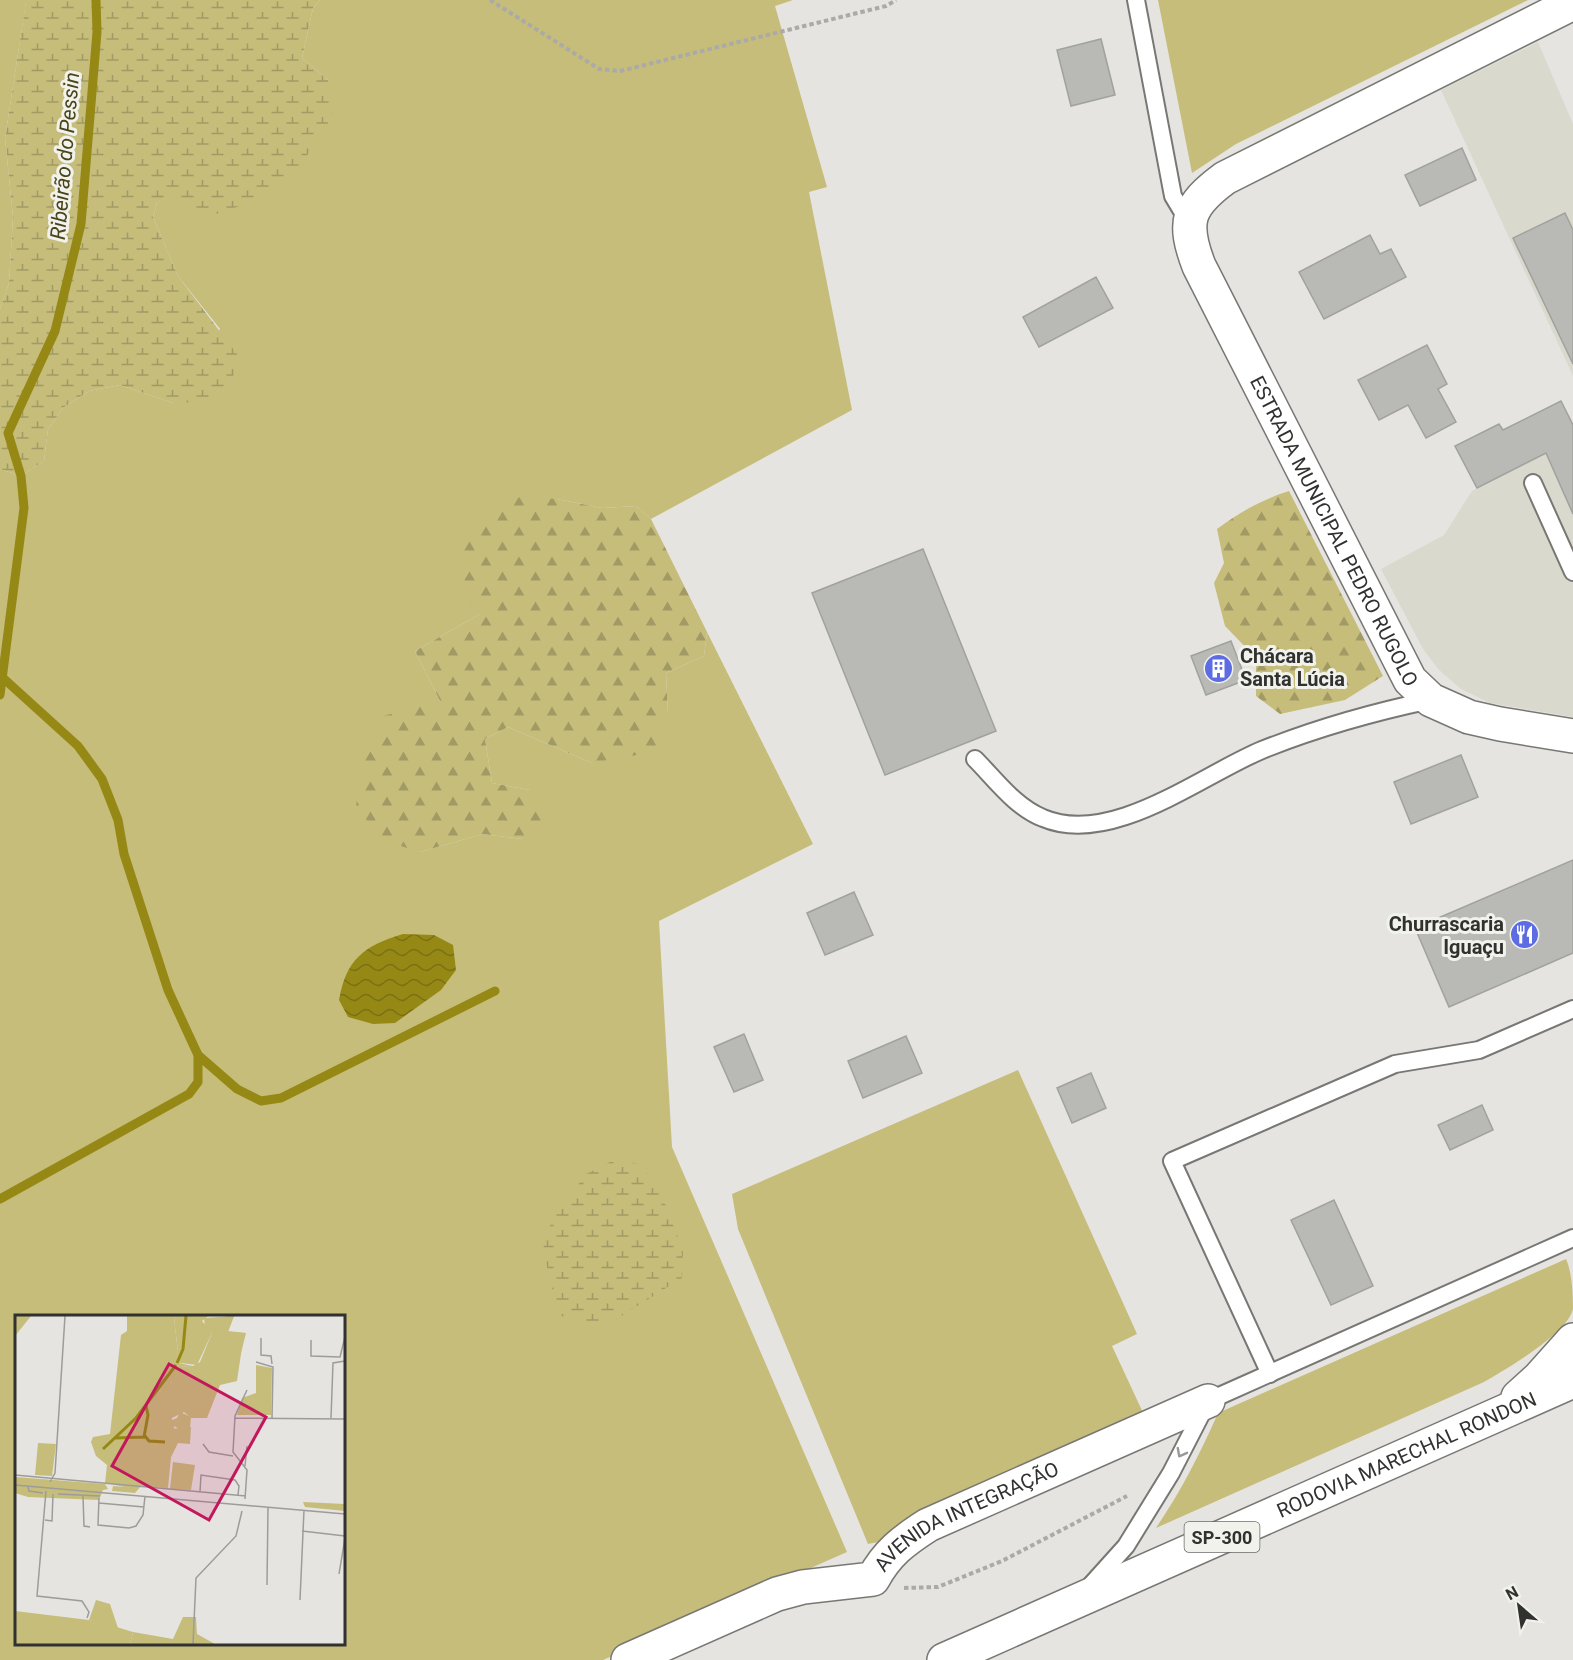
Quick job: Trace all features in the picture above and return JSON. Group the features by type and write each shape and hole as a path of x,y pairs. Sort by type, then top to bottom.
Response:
{"street":[{"path":"1188,221 1194,207 1209,190 1225,178 1573,3"},
{"name":"ESTRADA MUNICIPAL PEDRO RUGOLO","path":"1188,221 1191,246 1199,266 1410,680 1431,700 1469,717 1573,736"},
{"path":"1498,1414 1539,1378 1573,1340"},
{"name":"RODOVIA MARECHAL RONDON","path":"944,1660 1573,1381"},
{"name":"AVENIDA INTEGRAÇÃO","path":"628,1660 777,1594 803,1587 873,1579 883,1561 909,1537 928,1525 1208,1401"},
{"path":"1498,1414 1573,1408"}],"lane":[{"path":"1136,0 1173,196 1188,221"},
{"path":"1533,483 1573,572"},
{"path":"975,759 1021,806 1044,819 1076,825 1112,822 1142,810 1271,747 1304,734 1384,710 1431,700"},
{"path":"1270,1374 1172,1161 1395,1064 1479,1050 1573,1009"},
{"path":"1073,1603 1126,1546 1170,1473 1208,1401 1573,1238"}],"path":[{"path":"490,0 599,69 620,71 886,6 896,0"},
{"path":"873,1579 898,1587 916,1589 938,1587 1002,1562 1128,1495"}],"shaded area":[{"path":"1538,42 1573,124 1573,376 1441,90"},
{"path":"1573,440 1573,717 1490,703 1461,689 1439,670 1423,649 1381,569 1444,535 1472,491"}],"green space":[{"path":"0,0 29,0 26,2 5,138 13,217 9,283 0,309"},
{"path":"320,0 793,0 775,6 827,187 809,192 852,410 651,519 636,506 602,508 557,499 480,614 415,651 440,701 420,852 483,834 523,839 530,790 492,783 485,739 508,727 592,763 668,714 666,673 704,656 707,632 813,844 659,921 672,1147 847,1552 603,1660 0,1660 0,469 21,476 44,461 48,429 63,408 89,391 120,385 173,403 220,329 178,276 153,217 157,203 174,193 328,80 302,58 313,8"},
{"path":"320,0 313,8 302,58 328,80 332,117 295,174 251,202 205,218 174,194 157,203 153,217 178,276 237,354 231,389 205,402 173,403 120,385 89,391 63,408 48,429 44,461 21,476 0,469 0,309 9,283 13,217 5,138 26,1"},
{"path":"1158,0 1528,0 1236,144 1192,173"},
{"path":"1289,491 1383,676 1345,700 1280,714 1256,696 1256,658 1225,626 1214,583 1224,563 1217,529 1251,507"},
{"path":"521,496 557,499 602,508 636,506 651,519 707,632 704,656 666,673 668,714 653,752 592,763 508,727 485,739 492,783 530,790 547,816 523,839 483,834 420,852 385,841 356,808 360,765 383,716 440,701 415,651 480,614 455,585 470,526"},
{"path":"1018,1070 1137,1334 1112,1346 1145,1417 893,1539 868,1544 738,1229 732,1194"},
{"path":"610,1162 636,1163 657,1183 683,1250 682,1278 610,1323 579,1325 558,1314 543,1249 552,1220 586,1174"},
{"path":"1566,1259 1571,1277 1573,1309 1560,1329 1520,1360 1484,1382 1156,1528 1190,1472 1218,1413"}],"water":[{"path":"403,934 434,935 453,945 456,970 441,990 395,1023 373,1024 348,1017 339,1000 346,974 352,964 367,949"}],"building":[{"path":"1101,39 1115,95 1071,106 1057,50"},
{"path":"1462,148 1476,180 1420,206 1405,175"},
{"path":"1565,213 1573,230 1573,364 1513,238"},
{"path":"1370,235 1380,254 1391,249 1406,277 1324,319 1299,272"},
{"path":"1096,277 1113,308 1039,347 1023,317"},
{"path":"1427,345 1447,384 1438,389 1456,422 1426,438 1408,405 1379,420 1358,380"},
{"path":"1561,401 1573,425 1573,514 1546,453 1477,488 1455,446 1499,424 1503,430"},
{"path":"923,549 996,731 885,775 812,593"},
{"name":"Chácara Santa Lúcia","path":"1231,641 1246,680 1206,695 1191,656"},
{"path":"1461,755 1478,797 1411,824 1394,782"},
{"path":"1573,860 1573,953 1449,1007 1415,928"},
{"path":"854,892 873,935 825,955 807,913"},
{"path":"744,1034 763,1080 734,1092 714,1047"},
{"path":"906,1036 922,1073 863,1098 848,1061"},
{"path":"1091,1073 1106,1108 1072,1123 1057,1088"},
{"path":"1482,1105 1493,1130 1450,1150 1438,1125"},
{"path":"1334,1200 1373,1286 1331,1305 1291,1220"}],"waterway":[{"name":"Ribeirão do Pessin","path":"0,695 24,508 21,476 8,433 55,331 81,224 97,32 96,0"},
{"path":"0,1199 189,1094 198,1082 198,1055 168,990 124,854 118,820 102,779 78,746 2,677"},
{"path":"198,1055 237,1089 261,1101 281,1098 495,991"}],"place":[{"name":"Chácara Santa Lúcia","path":"1219,668"},
{"name":"Churrascaria Iguaçu","path":"1525,935"}]}
